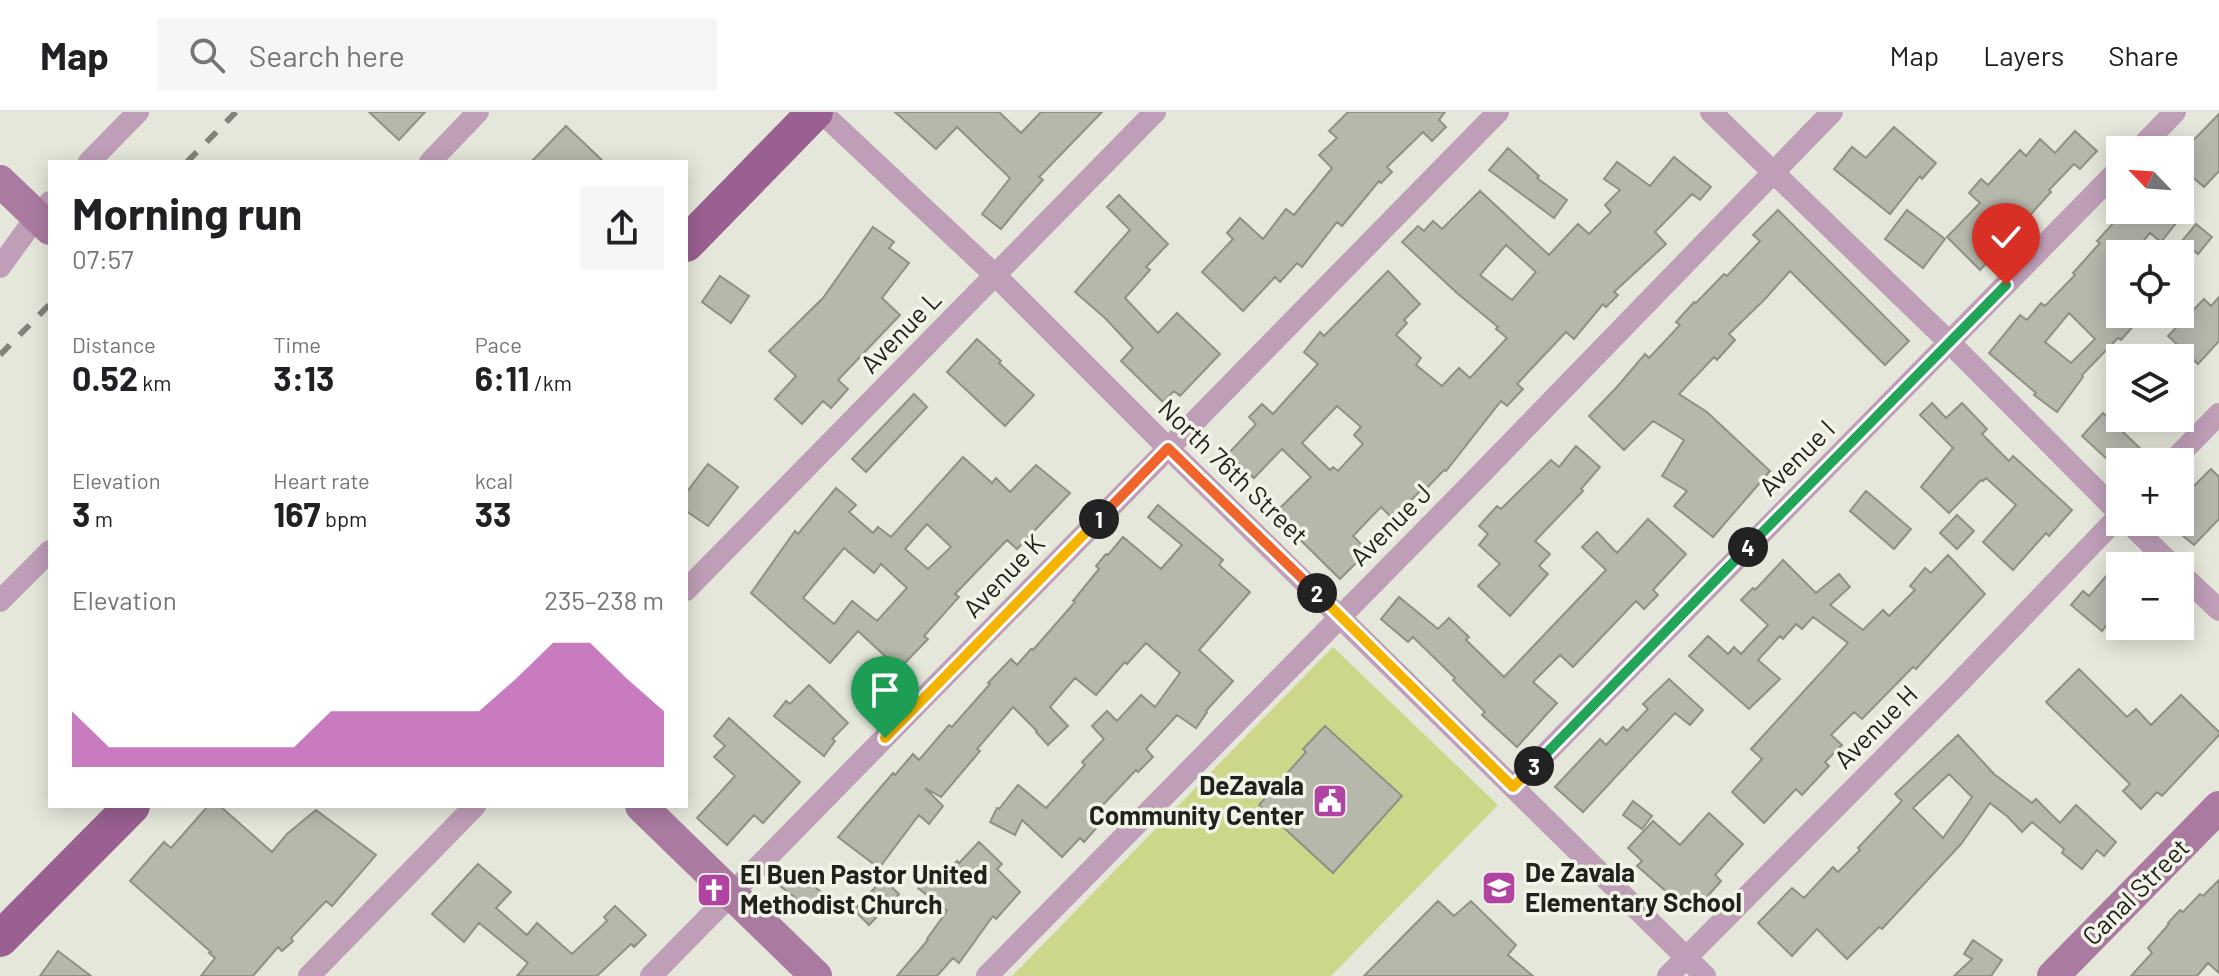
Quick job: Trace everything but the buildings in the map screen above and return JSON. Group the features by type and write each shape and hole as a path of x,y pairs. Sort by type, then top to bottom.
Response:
{"main road":[{"path":"688,242 818,112"},
{"path":"0,939 130,808"}],"street":[{"path":"91,160 138,112"},
{"path":"432,160 478,112"},
{"name":"North 76th Street","path":"818,112 995,275 1705,976"},
{"name":"Avenue L","path":"688,588 1155,112"},
{"name":"Avenue K","path":"651,976 1498,112"},
{"path":"1711,112 1950,343 2106,501"},
{"name":"Avenue J","path":"987,976 1832,112"},
{"path":"2152,136 2175,112"},
{"path":"0,181 46,216 0,267"},
{"name":"Avenue I","path":"1513,787 2106,182"},
{"path":"2186,448 2219,414"},
{"name":"Avenue H","path":"1668,976 1955,687 2106,530"},
{"path":"2142,536 2159,552"},
{"path":"0,601 48,553"},
{"path":"2194,586 2219,610"},
{"name":"Canal Street","path":"2053,976 2219,807"},
{"path":"309,976 473,808"},
{"path":"643,808 816,976"}],"green space":[{"path":"1333,647 1498,805 1331,976 1012,976"}],"railway":[{"path":"189,160 236,112"},
{"path":"0,355 48,306"}],"place":[{"name":"DeZavala Community Center","path":"1330,801"},
{"name":"De Zavala Elementary School","path":"1499,888"},
{"name":"El Buen Pastor United Methodist Church","path":"714,890"}],"route":[{"path":"885,738 1168,448 1513,787 2006,285"}]}
